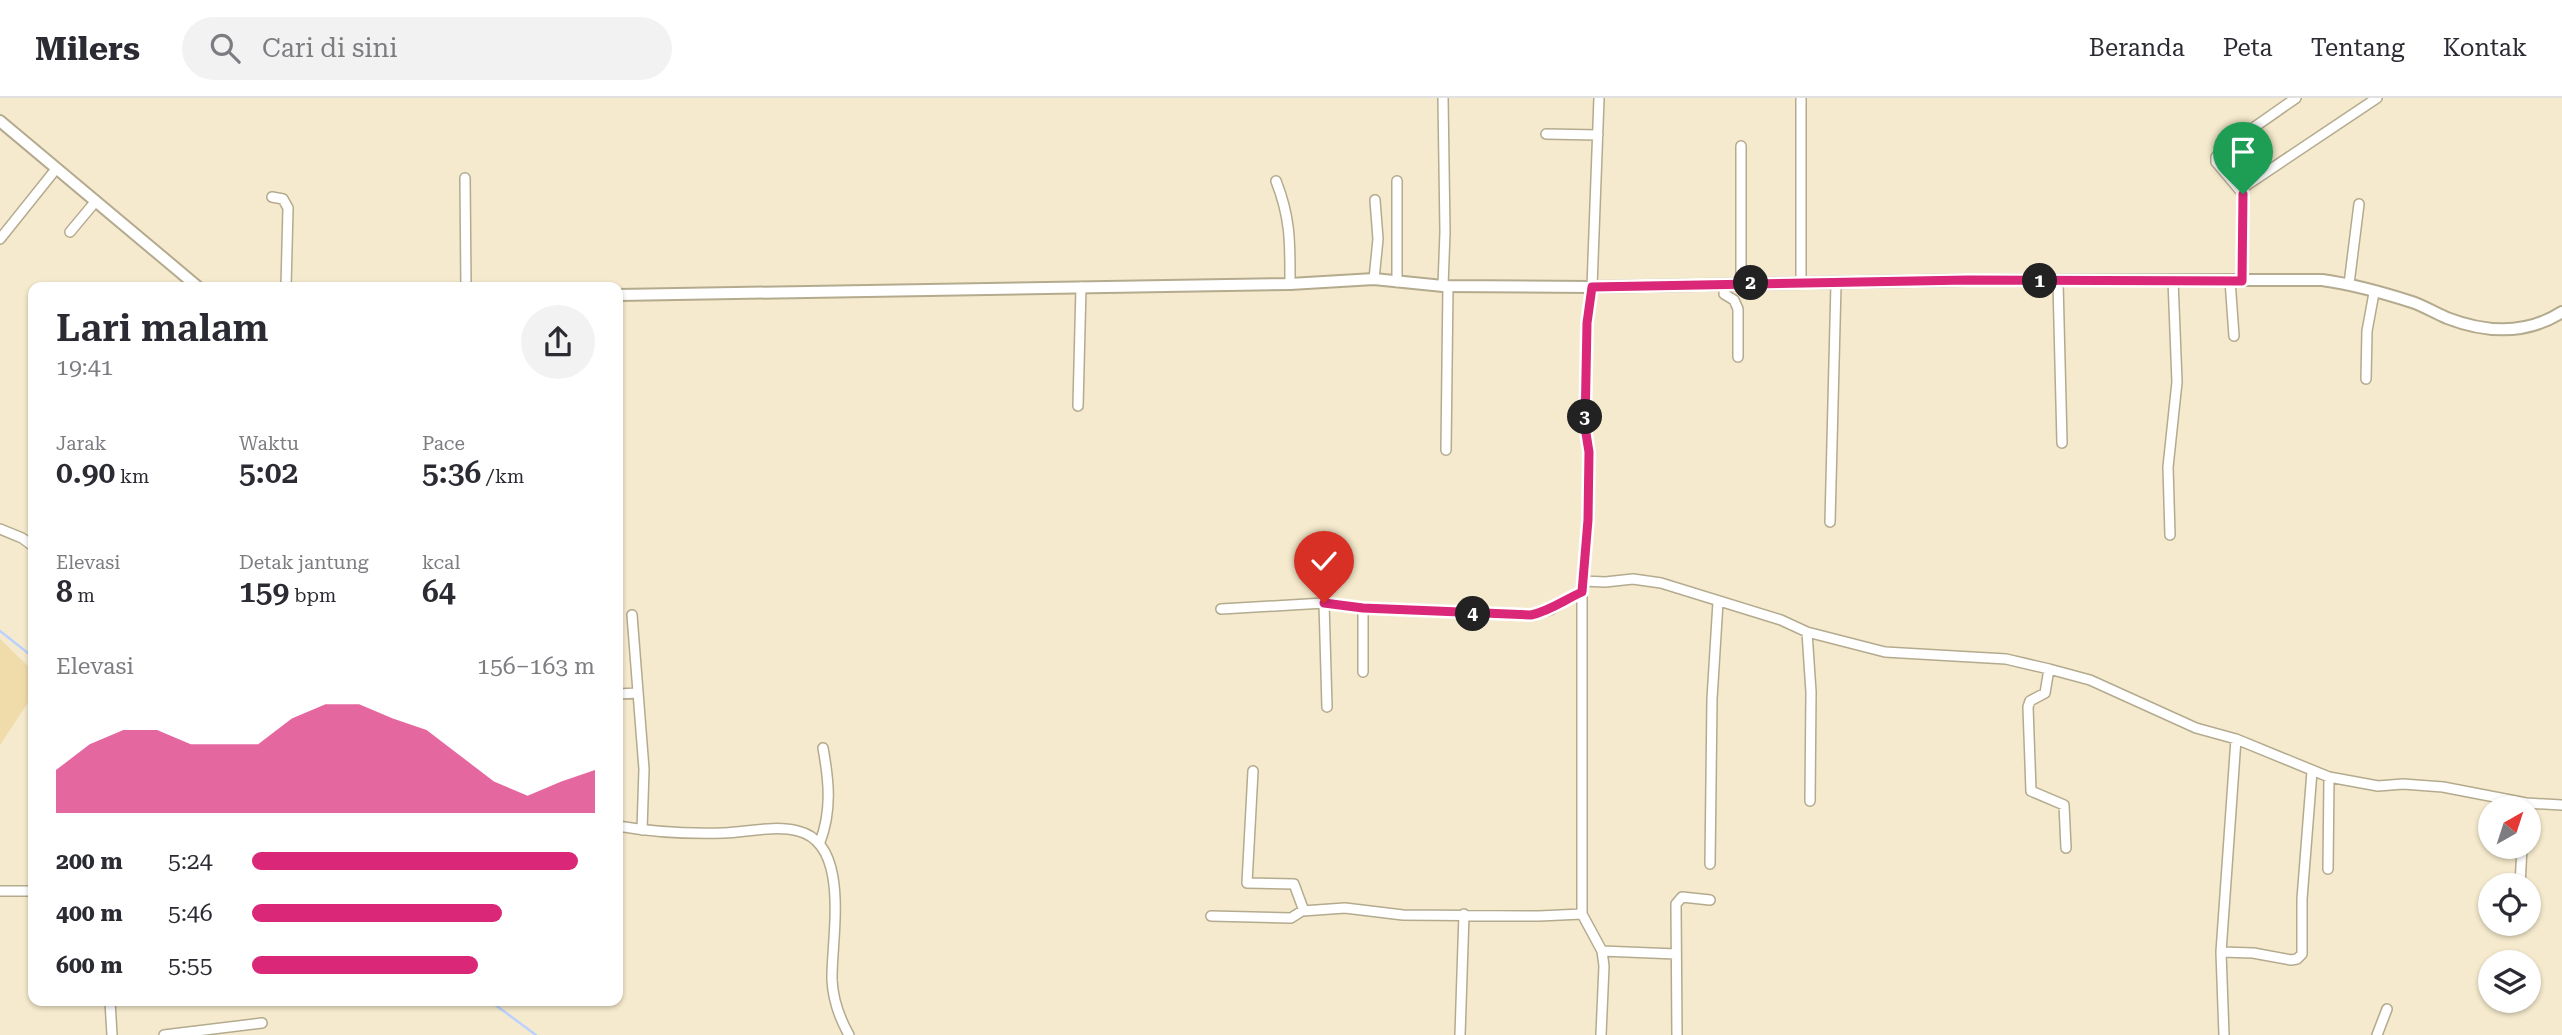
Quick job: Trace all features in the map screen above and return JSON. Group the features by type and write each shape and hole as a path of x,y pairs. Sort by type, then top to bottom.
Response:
{"street":[{"path":"1443,98 1446,450"},
{"path":"1599,98 1592,287 1587,323 1585,427 1589,465 1582,592 1582,914 1602,951 1604,966 1601,1035"},
{"path":"1801,98 1801,283"},
{"path":"2242,281 2241,190 2216,162 2218,153 2297,98"},
{"path":"2241,190 2377,98"},
{"path":"0,121 192,282"},
{"path":"1546,134 1598,135"},
{"path":"1741,146 1741,283"},
{"path":"0,239 56,169"},
{"path":"466,178 466,282"},
{"path":"1276,181 1289,224 1290,284"},
{"path":"1396,282 1397,181"},
{"path":"272,197 283,199 288,208 286,282"},
{"path":"1374,279 1378,239 1375,200"},
{"path":"70,232 94,202"},
{"path":"2349,284 2359,204"},
{"path":"623,295 1290,284 1374,279 1445,286 1592,287 1968,280 2322,280 2349,284 2413,303 2464,324 2497,330 2522,329 2537,325 2562,312"},
{"path":"2170,535 2168,467 2177,382 2173,280"},
{"path":"2230,280 2234,336"},
{"path":"2058,282 2063,443"},
{"path":"1725,284 1724,294 1736,302 1738,309 1738,357"},
{"path":"1830,522 1836,284"},
{"path":"1078,406 1081,287"},
{"path":"2366,379 2367,331 2374,293"},
{"path":"0,529 28,542"},
{"path":"1583,581 1593,583 1642,580 1661,583 1781,621 1807,632 1885,652 2006,659 2049,669 2090,680 2196,728 2236,739 2329,777 2378,786 2443,787 2482,796"},
{"path":"1221,609 1324,603 1363,608 1531,615 1550,610 1556,604 1582,592"},
{"path":"1710,864 1712,699 1718,602"},
{"path":"1324,603 1327,707"},
{"path":"1363,608 1363,672"},
{"path":"632,615 644,769 642,830"},
{"path":"1807,632 1811,692 1810,801"},
{"path":"2049,669 2045,693 2030,701 2028,707 2031,791 2064,805 2066,848"},
{"path":"623,694 637,693"},
{"path":"2224,1035 2221,952 2236,739"},
{"path":"820,842 826,822 829,794 823,748"},
{"path":"1253,771 1247,883 1294,884 1304,911"},
{"path":"2221,952 2253,953 2291,960 2302,954 2302,899 2312,771"},
{"path":"2328,869 2329,777"},
{"path":"2541,806 2562,805"},
{"path":"623,827 722,833 788,829 808,834 820,842 830,860 833,884 836,928 832,979 834,995 849,1035"},
{"path":"0,891 28,891"},
{"path":"1677,1035 1676,904 1686,896 1710,900"},
{"path":"1211,916 1291,918 1304,911 1345,908 1403,915 1582,914"},
{"path":"1460,1035 1464,914"},
{"path":"1602,951 1676,954"},
{"path":"110,1006 113,1035"},
{"path":"2377,1035 2387,1009"},
{"path":"163,1035 262,1023"}],"shaded area":[{"path":"0,639 28,666 28,703 0,745"}],"waterway":[{"path":"0,631 28,653"},
{"path":"497,1006 536,1035"}],"route":[{"path":"1324,603 1363,608 1509,616 1531,615 1550,610 1556,604 1582,592 1588,520 1589,452 1585,427 1587,323 1592,287 1968,280 2242,281 2243,194"}]}
